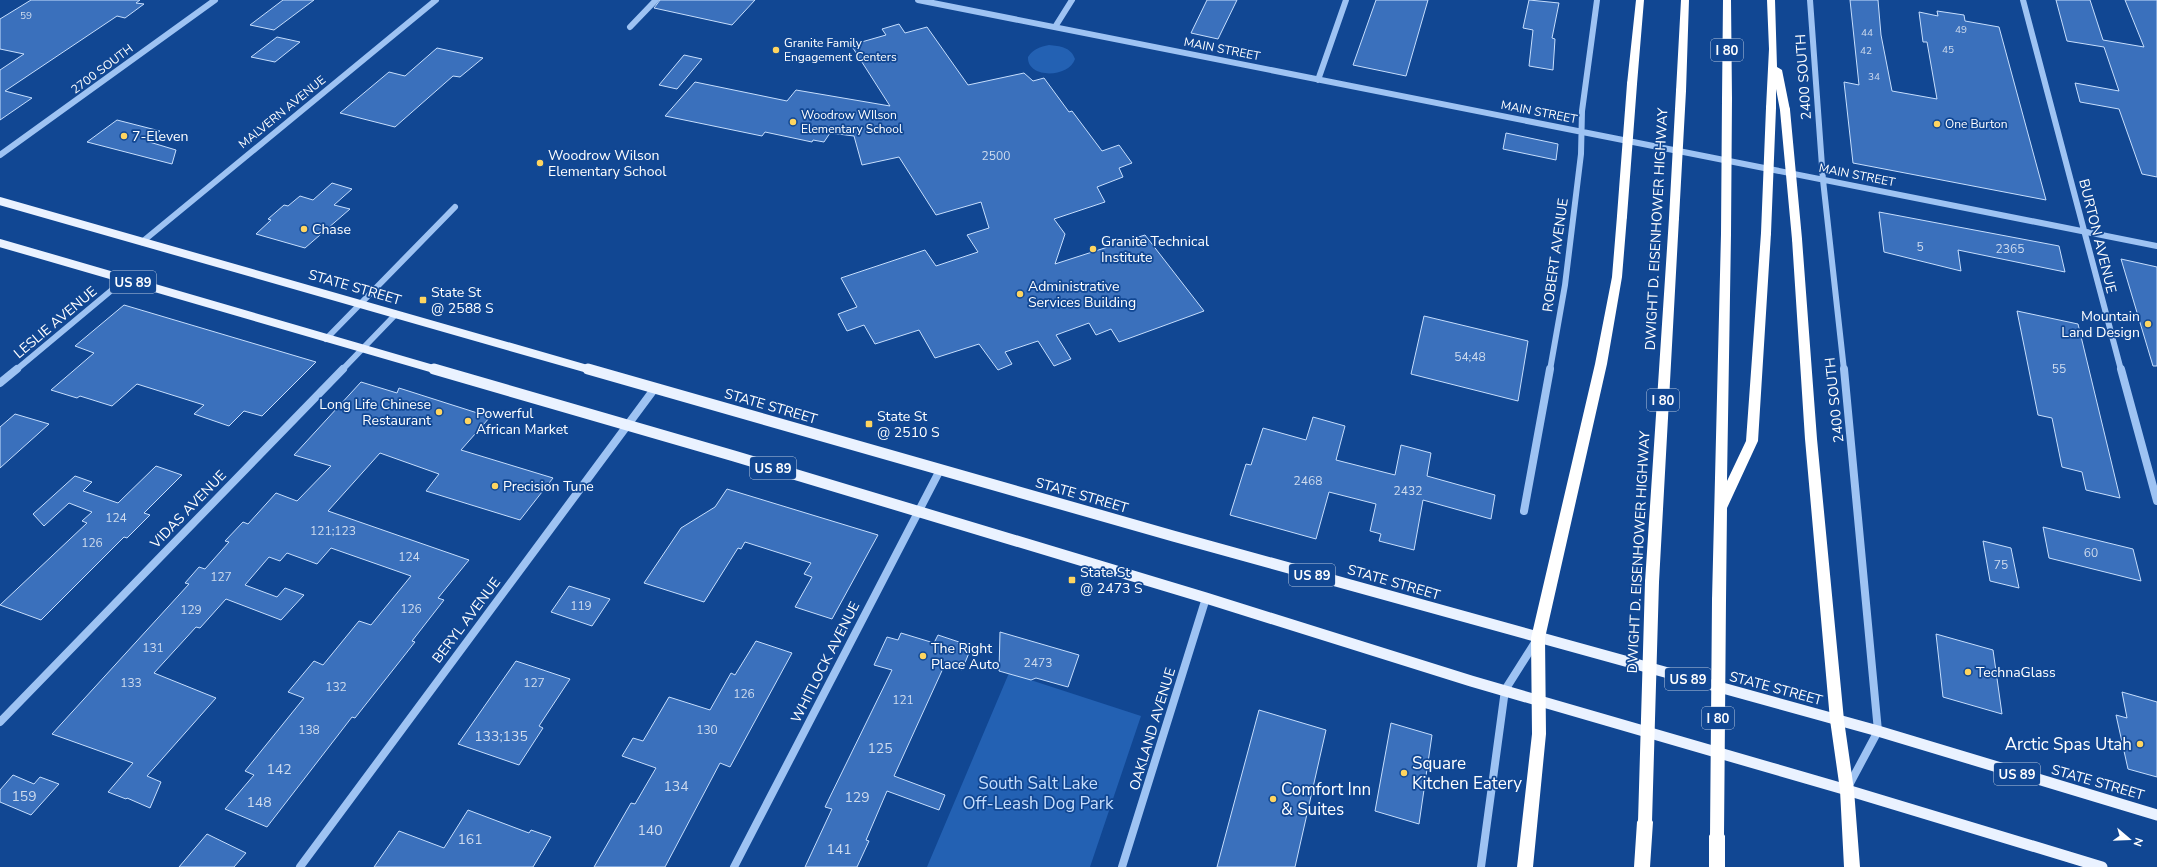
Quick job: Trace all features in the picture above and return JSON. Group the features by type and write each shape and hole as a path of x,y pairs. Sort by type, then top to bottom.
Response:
{"highway":[{"path":"1525,867 1539,734 1538,638 1601,364 1617,277 1640,0"},
{"name":"DWIGHT D. EISENHOWER HIGHWAY","path":"1642,867 1645,822 1652,582 1682,91 1685,0"},
{"name":"I 80","path":"1717,867 1719,600 1726,234 1727,0"},
{"path":"1721,509 1752,441 1766,232 1773,49 1771,0"},
{"path":"1773,49 1784,110 1797,239 1811,439 1837,720 1847,790 1852,867"}],"main road":[{"name":"STATE STREET","path":"0,201 940,470 1538,638 1878,731 2157,814"},
{"name":"US 89","path":"0,243 326,339 362,348 627,425 1206,598 1505,690 1847,790 2102,867"}],"street":[{"name":"2700 SOUTH","path":"0,155 215,0"},
{"name":"MALVERN AVENUE","path":"142,242 436,0"},
{"path":"630,27 656,0"},
{"name":"MAIN STREET","path":"918,0 2157,246"},
{"path":"1055,28 1072,0"},
{"path":"1318,80 1346,0"},
{"name":"ROBERT AVENUE","path":"1524,511 1565,285 1581,154 1582,111 1597,0"},
{"name":"2400 SOUTH","path":"1810,0 1823,180 1853,457 1878,731"},
{"name":"BURTON AVENUE","path":"2023,0 2157,501"},
{"path":"326,339 362,305 456,207"},
{"name":"LESLIE AVENUE","path":"0,383 124,279"},
{"name":"VIDAS AVENUE","path":"0,722 396,314"},
{"name":"BERYL AVENUE","path":"300,867 655,388"},
{"name":"WHITLOCK AVENUE","path":"734,867 940,470"},
{"name":"OAKLAND AVENUE","path":"1122,867 1206,598"},
{"path":"1481,867 1505,690 1538,638"},
{"path":"1847,790 1878,731"}],"green space":[{"path":"1049,45 1065,48 1071,52 1075,59 1071,65 1065,70 1057,73 1041,72 1034,69 1029,64 1028,57 1037,49"},
{"name":"South Salt Lake Off-Leash Dog Park","path":"1009,673 1141,716 1090,867 927,867"}],"building":[{"path":"31,0 140,0 136,3 144,4 125,18 117,16 5,91 32,98 0,120 0,70 24,54 0,49 0,19"},
{"path":"283,0 314,0 274,30 250,25"},
{"path":"660,0 755,0 732,25 654,8"},
{"path":"1207,0 1237,0 1218,39 1191,33"},
{"path":"1376,0 1428,0 1406,76 1353,65"},
{"path":"1529,0 1559,3 1552,38 1555,39 1553,70 1529,66 1533,30 1523,28"},
{"name":"One Burton","path":"1850,0 1878,0 1881,35 1892,91 1937,99 1927,42 1923,42 1919,12 1938,16 1937,11 1964,15 1965,21 1999,27 2046,200 1853,163 1844,82 1859,85"},
{"path":"2056,0 2090,0 2103,40 2144,47 2125,0 2157,0 2157,177 2142,174 2119,109 2080,102 2075,83 2119,91 2104,47 2067,41"},
{"path":"899,24 905,33 927,27 968,85 1024,73 1033,81 1044,78 1069,112 1072,111 1102,151 1119,145 1132,163 1119,168 1123,177 1097,187 1105,202 1054,219 1065,234 1055,264 1145,235 1204,311 1119,342 1111,329 1096,335 1089,323 1056,335 1071,359 1054,366 1038,341 1005,352 1012,364 998,370 979,344 935,358 919,330 875,344 864,325 847,331 838,314 857,307 841,278 925,250 936,266 978,252 967,235 989,228 981,202 936,215 899,157 862,165 854,136 830,133 824,142 813,140 812,142 765,132 762,136 665,116 695,82 787,101 796,90 890,106 851,45 886,35 882,29"},
{"path":"277,37 300,42 275,62 251,57"},
{"path":"437,48 483,58 460,77 453,76 395,127 340,113 389,72 405,76"},
{"path":"684,55 702,59 677,89 659,85"},
{"name":"7-Eleven","path":"117,120 160,131 146,141 176,150 172,164 87,142"},
{"path":"1506,133 1558,144 1556,160 1503,149"},
{"path":"332,183 352,189 334,205 350,209 305,248 256,234 271,220 268,219 284,205 288,206 300,196 313,200"},
{"path":"1879,212 2059,246 2065,272 1958,250 1961,271 1884,252"},
{"name":"Mountain Land Design","path":"2121,259 2157,267 2157,366 2153,366"},
{"path":"124,305 316,362 262,416 244,411 229,426 194,414 204,405 137,384 112,406 80,396 77,398 51,390 94,353 75,346"},
{"path":"2017,311 2078,324 2120,498 2086,490 2082,472 2062,467 2052,418 2038,415"},
{"path":"1424,316 1528,341 1518,401 1411,374"},
{"path":"361,382 397,393 399,388 490,417 461,450 553,478 520,520 426,491 439,474 380,453 328,511 469,560 438,598 444,600 412,641 415,642 355,718 352,717 267,827 225,809 254,775 245,771 304,698 288,692 314,661 323,665 359,621 371,625 411,576 331,548 317,564 287,553 280,561 269,557 245,585 277,597 285,588 304,595 281,620 226,599 200,628 196,627 154,673 216,698 147,776 161,782 150,808 108,792 133,763 52,734 189,584 185,583 199,567 205,569 229,542 225,541 243,522 248,524 276,493 297,501 331,466 294,455"},
{"path":"15,414 49,424 0,468 0,427"},
{"path":"1313,417 1345,426 1336,460 1395,475 1401,445 1431,453 1427,476 1495,495 1491,519 1423,500 1414,550 1379,541 1381,534 1370,531 1376,504 1329,492 1316,539 1230,515 1246,464 1251,465 1263,428 1306,440"},
{"path":"156,466 182,475 144,513 150,515 127,538 124,537 41,620 0,605 87,523 82,521 92,512 69,503 44,526 33,514 75,476 92,482 83,491 118,503"},
{"path":"727,489 878,535 832,619 795,607 812,577 804,574 811,563 745,542 741,549 738,548 704,602 644,583 681,528 715,507"},
{"path":"2043,527 2133,549 2141,581 2049,558"},
{"path":"1983,541 2011,548 2019,588 1990,581"},
{"path":"569,586 610,599 592,626 551,612"},
{"path":"1000,632 1079,655 1068,687 1036,678 1031,680 999,671"},
{"path":"901,633 934,643 938,635 971,648 962,670 945,664 894,776 945,795 939,810 887,791 866,840 869,841 857,867 805,867 832,809 825,807 892,670 874,665 887,637 898,640"},
{"name":"TechnaGlass","path":"1936,634 1993,650 2002,714 1943,697"},
{"path":"756,641 792,653 730,767 720,763 665,867 594,867 631,803 635,804 656,768 622,756 633,738 643,741 669,697 710,710 731,673 735,675"},
{"path":"516,661 570,679 539,726 543,728 519,765 458,744"},
{"name":"Arctic Spas Utah","path":"2122,692 2157,702 2157,777 2128,769 2116,715 2127,718"},
{"name":"Comfort Inn & Suites","path":"1259,710 1326,730 1295,867 1217,867"},
{"name":"Square Kitchen Eatery","path":"1391,723 1432,735 1419,824 1375,811"},
{"path":"13,775 34,784 40,777 59,784 31,815 0,802 0,790"},
{"path":"468,810 529,833 531,830 551,837 533,867 374,867 399,831 444,848"},
{"path":"207,834 246,853 234,867 179,867"}],"place":[{"name":"Granite Family Engagement Centers","path":"776,50"},
{"name":"Woodrow WIlson Elementary School","path":"793,122"},
{"name":"One Burton","path":"1937,124"},
{"name":"7-Eleven","path":"124,136"},
{"name":"Woodrow Wilson Elementary School","path":"540,163"},
{"name":"Chase","path":"304,229"},
{"name":"Granite Technical Institute","path":"1093,249"},
{"name":"Administrative Services Building","path":"1020,294"},
{"name":"State St @ 2588 S","path":"423,300"},
{"name":"Mountain Land Design","path":"2148,324"},
{"name":"Long Life Chinese Restaurant","path":"439,412"},
{"name":"Powerful African Market","path":"468,421"},
{"name":"State St @ 2510 S","path":"869,424"},
{"name":"Precision Tune","path":"495,486"},
{"name":"State St @ 2473 S","path":"1072,580"},
{"name":"The Right Place Auto","path":"923,656"},
{"name":"TechnaGlass","path":"1968,672"},
{"name":"Arctic Spas Utah","path":"2140,744"},
{"name":"Square Kitchen Eatery","path":"1404,773"},
{"name":"Comfort Inn & Suites","path":"1273,799"}]}
